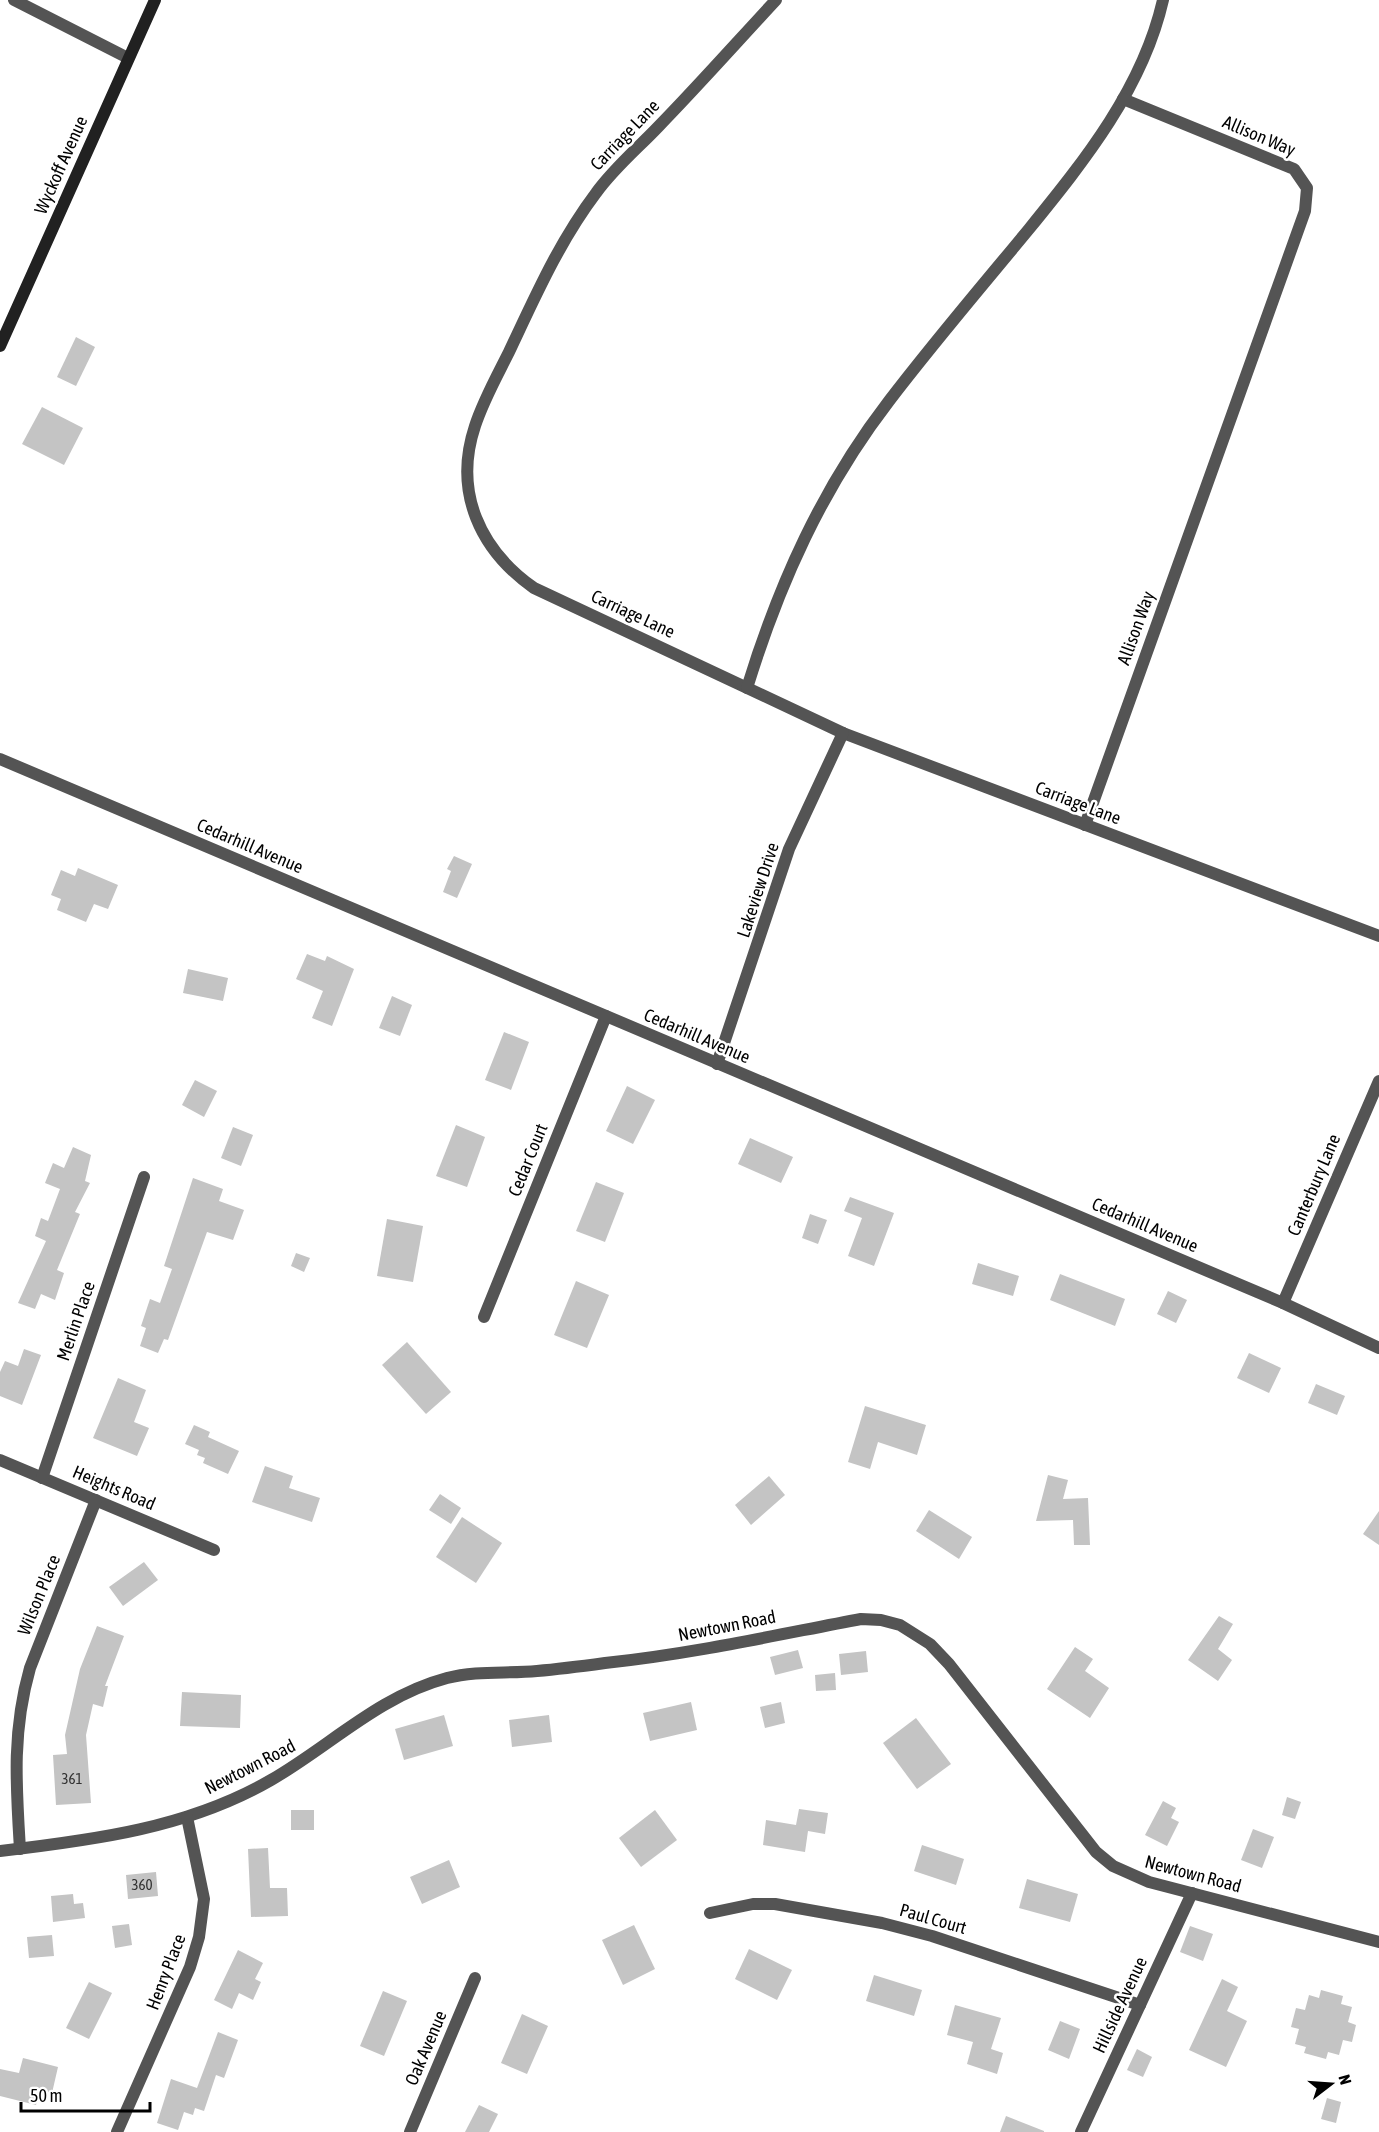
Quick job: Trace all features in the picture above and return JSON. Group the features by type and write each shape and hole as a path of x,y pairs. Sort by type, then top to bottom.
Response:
{"main road":[{"name":"Wyckoff Avenue","path":"0,346 155,0"}],"street":[{"path":"14,0 128,58"},
{"name":"Carriage Lane","path":"776,0 657,128 627,156 597,191 570,229 551,262 478,416 469,447 467,470 474,514 484,536 497,556 515,574 534,588 843,732 1379,936"},
{"path":"747,688 768,623 794,559 834,483 864,435 1069,179 1123,99 1146,56 1163,0"},
{"name":"Allison Way","path":"1085,825 1305,211 1306,188 1294,169 1123,99"},
{"name":"Lakeview Drive","path":"717,1064 789,849 843,732"},
{"name":"Cedarhill Avenue","path":"0,759 1283,1303 1379,1348"},
{"name":"Cedar Court","path":"484,1317 606,1016"},
{"name":"Canterbury Lane","path":"1283,1303 1379,1081"},
{"name":"Merlin Place","path":"42,1478 144,1177"},
{"name":"Heights Road","path":"0,1460 214,1550"},
{"name":"Wilson Place","path":"20,1849 15,1761 23,1693 30,1668 96,1500"},
{"name":"Newtown Road","path":"0,1851 115,1836 187,1817 269,1781 386,1703 447,1678 480,1671 534,1672 666,1657 861,1619 881,1620 900,1625 918,1635 949,1664 1096,1852 1113,1866 1134,1877 1379,1942"},
{"name":"Henry Place","path":"117,2132 190,1967 199,1937 204,1899 187,1817"},
{"name":"Hillside Avenue","path":"1080,2132 1192,1893"},
{"name":"Paul Court","path":"710,1913 753,1904 776,1904 852,1916 932,1936 1140,2005"},
{"name":"Oak Avenue","path":"410,2132 475,1978"}],"building":[{"path":"76,337 95,347 76,386 57,377"},
{"path":"42,407 83,428 64,465 22,444"},
{"path":"454,856 472,864 457,898 443,892 451,871 447,869"},
{"path":"78,868 118,885 108,909 94,904 86,922 57,910 61,899 51,895 61,870 75,876"},
{"path":"307,954 325,961 327,956 354,969 332,1026 312,1018 323,991 296,979"},
{"path":"188,969 228,978 223,1001 183,993"},
{"path":"392,996 412,1005 400,1036 379,1028"},
{"path":"504,1032 529,1042 511,1090 485,1080"},
{"path":"195,1080 217,1091 204,1117 182,1105"},
{"path":"627,1086 655,1100 633,1144 606,1131"},
{"path":"456,1125 485,1137 467,1187 436,1176"},
{"path":"233,1127 253,1135 241,1166 221,1158"},
{"path":"750,1138 793,1157 781,1183 738,1164"},
{"path":"73,1147 91,1155 85,1181 90,1183 75,1212 80,1214 57,1270 64,1273 55,1300 41,1294 35,1309 18,1303 46,1241 35,1236 41,1218 48,1221 60,1189 45,1183 53,1163 64,1168"},
{"path":"193,1178 223,1189 219,1201 244,1210 233,1240 207,1232 168,1340 164,1339 158,1353 140,1346 146,1328 141,1326 150,1299 160,1303 172,1269 164,1266"},
{"path":"596,1182 624,1193 605,1242 576,1231"},
{"path":"850,1197 894,1213 874,1266 848,1256 862,1218 844,1211"},
{"path":"810,1214 827,1220 818,1244 802,1238"},
{"path":"387,1219 423,1226 413,1282 377,1276"},
{"path":"296,1253 310,1258 304,1272 291,1266"},
{"path":"978,1263 1019,1276 1013,1296 972,1284"},
{"path":"1060,1274 1125,1299 1115,1326 1050,1300"},
{"path":"576,1281 609,1295 587,1348 554,1335"},
{"path":"1168,1291 1187,1300 1176,1323 1157,1314"},
{"path":"407,1342 451,1392 426,1414 382,1365"},
{"path":"24,1349 41,1355 22,1405 0,1396 0,1372 5,1361 18,1366"},
{"path":"1249,1353 1281,1368 1269,1393 1237,1378"},
{"path":"118,1378 146,1390 134,1422 149,1428 137,1456 93,1438"},
{"path":"1316,1384 1345,1396 1337,1415 1308,1403"},
{"path":"865,1406 926,1425 917,1455 878,1442 870,1469 848,1462"},
{"path":"194,1425 210,1432 208,1437 239,1451 228,1474 203,1463 205,1458 197,1455 199,1450 185,1444"},
{"path":"265,1466 293,1476 289,1488 320,1498 312,1522 252,1502"},
{"path":"1048,1475 1068,1480 1063,1499 1088,1498 1090,1545 1074,1545 1073,1520 1036,1521"},
{"path":"769,1476 785,1495 751,1525 735,1505"},
{"path":"440,1494 461,1508 451,1524 429,1510"},
{"path":"929,1510 972,1537 959,1559 916,1531"},
{"path":"1379,1511 1379,1545 1363,1534"},
{"path":"462,1517 502,1543 476,1583 436,1557"},
{"path":"144,1562 158,1580 123,1606 109,1587"},
{"path":"1219,1616 1233,1624 1218,1649 1232,1660 1218,1681 1188,1660"},
{"path":"97,1626 124,1636 105,1686 108,1686 103,1707 93,1704 86,1735 91,1803 56,1805 53,1755 67,1754 65,1735 80,1669"},
{"path":"1075,1647 1093,1659 1085,1671 1109,1688 1090,1718 1047,1689"},
{"path":"798,1650 803,1668 775,1675 770,1657"},
{"path":"866,1651 868,1672 841,1675 839,1654"},
{"path":"835,1673 836,1690 816,1691 815,1675"},
{"path":"182,1692 241,1695 240,1728 180,1726"},
{"path":"691,1702 697,1730 650,1741 643,1713"},
{"path":"781,1702 785,1723 765,1728 760,1707"},
{"path":"444,1715 453,1746 404,1760 395,1729"},
{"path":"549,1715 552,1742 512,1747 509,1720"},
{"path":"916,1718 951,1764 917,1789 883,1743"},
{"path":"1287,1797 1301,1802 1295,1819 1282,1815"},
{"path":"1163,1801 1176,1808 1171,1818 1179,1822 1167,1846 1145,1835"},
{"path":"799,1809 828,1813 825,1834 808,1831 805,1852 763,1845 766,1820 796,1825"},
{"path":"291,1810 314,1810 314,1830 291,1830"},
{"path":"655,1810 677,1840 641,1867 619,1838"},
{"path":"1253,1829 1274,1837 1262,1868 1241,1860"},
{"path":"922,1845 964,1859 956,1885 914,1871"},
{"path":"268,1848 270,1888 287,1888 288,1916 251,1917 248,1849"},
{"path":"449,1860 460,1887 422,1904 410,1877"},
{"path":"156,1872 158,1896 128,1899 126,1875"},
{"path":"1027,1879 1078,1894 1070,1922 1019,1908"},
{"path":"73,1894 74,1904 83,1903 85,1918 53,1922 51,1896"},
{"path":"129,1924 132,1945 115,1948 112,1926"},
{"path":"634,1925 655,1969 623,1985 602,1940"},
{"path":"1190,1926 1213,1934 1203,1961 1180,1952"},
{"path":"52,1935 54,1956 29,1958 27,1937"},
{"path":"749,1949 792,1970 777,2000 735,1979"},
{"path":"238,1950 263,1963 255,1979 261,1982 253,2000 239,1993 232,2009 214,2000"},
{"path":"874,1975 922,1990 914,2016 866,2001"},
{"path":"1222,1979 1238,1987 1227,2011 1247,2021 1226,2067 1189,2050"},
{"path":"89,1982 112,1993 89,2039 66,2028"},
{"path":"1321,1990 1343,1996 1341,2004 1352,2007 1348,2022 1356,2025 1352,2042 1343,2040 1339,2055 1328,2052 1326,2059 1304,2053 1306,2047 1295,2044 1299,2029 1291,2027 1296,2008 1305,2010 1309,1995 1319,1998"},
{"path":"383,1991 407,2001 384,2056 360,2046"},
{"path":"955,2005 1001,2018 991,2049 1003,2053 997,2074 967,2064 973,2042 947,2035"},
{"path":"522,2014 548,2026 527,2074 501,2063"},
{"path":"1060,2021 1080,2029 1069,2059 1048,2050"},
{"path":"218,2032 238,2040 224,2078 216,2075 204,2111 195,2108 193,2115 184,2112 178,2130 157,2123 171,2079 197,2088"},
{"path":"1137,2049 1152,2057 1143,2077 1127,2070"},
{"path":"23,2058 58,2067 52,2093 40,2090 36,2105 0,2096 0,2069 19,2073"},
{"path":"1327,2098 1341,2102 1336,2123 1321,2119"},
{"path":"479,2105 498,2114 489,2132 465,2132"},
{"path":"1006,2116 1044,2131 1044,2132 1000,2132"}]}
